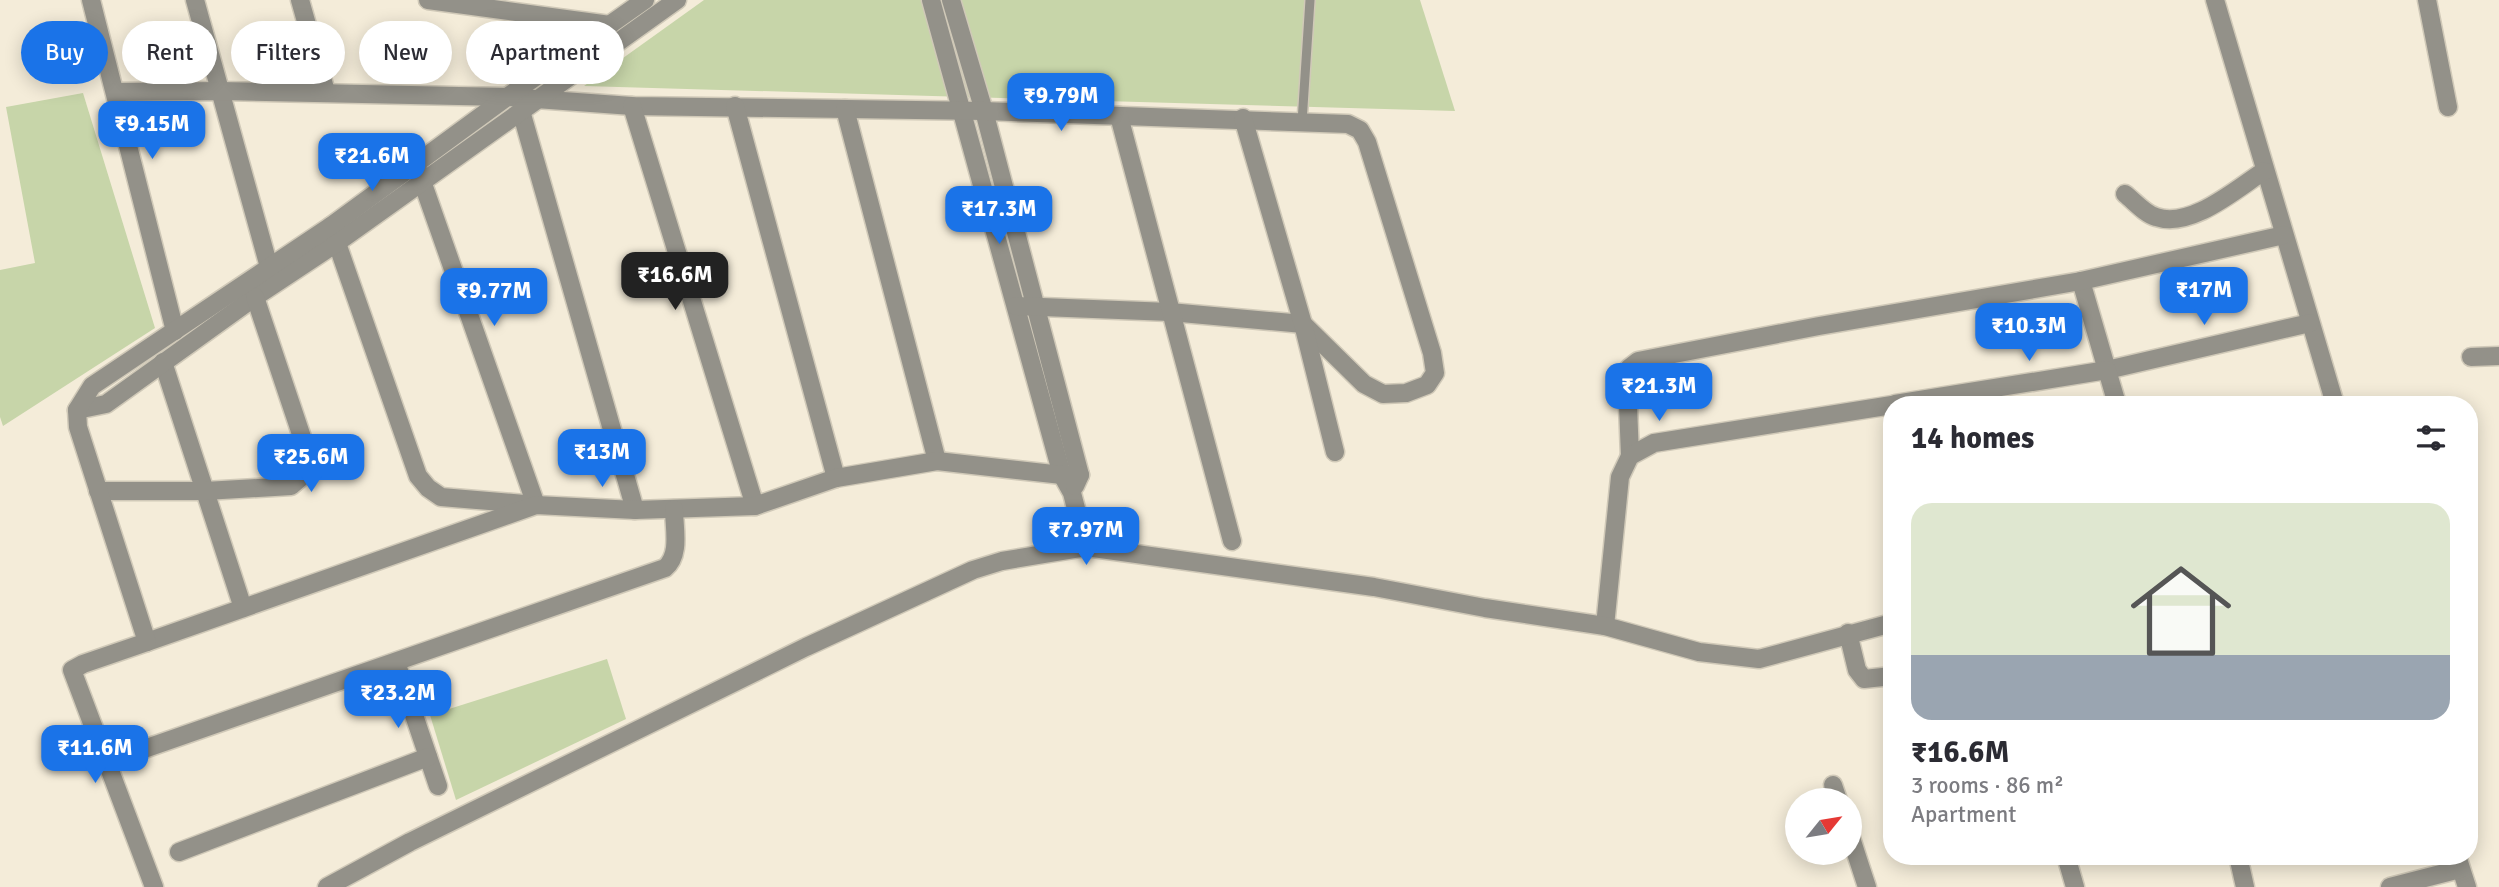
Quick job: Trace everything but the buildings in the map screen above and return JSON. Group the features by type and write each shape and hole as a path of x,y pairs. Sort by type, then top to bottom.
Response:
{"street":[{"path":"91,0 175,331"},
{"path":"195,0 269,267"},
{"path":"300,0 326,92"},
{"path":"428,0 581,21"},
{"path":"616,21 645,0"},
{"path":"419,172 528,106 677,0"},
{"path":"931,0 962,110 1025,306 1071,475 1072,493 1086,547"},
{"path":"951,0 984,111 1025,306"},
{"path":"2215,0 2333,396"},
{"path":"2427,0 2448,107"},
{"path":"76,410 106,404 255,297 334,234 419,172 526,84"},
{"path":"115,92 326,92 507,97 528,106 962,110 1242,118 1348,124 1360,130 1367,142 1432,353 1435,373 1427,385 1406,393 1383,394 1364,384 1303,324 1170,312 1025,306"},
{"path":"528,106 635,510"},
{"path":"632,106 755,506"},
{"path":"735,106 836,478"},
{"path":"845,109 937,461"},
{"path":"1119,116 1232,541"},
{"path":"1242,118 1303,324 1335,452"},
{"path":"2125,194 2153,217 2175,221 2197,214 2264,171"},
{"path":"419,172 536,505"},
{"path":"147,642 78,427 76,410 92,386 269,267 334,234"},
{"path":"334,234 418,475 428,488 440,496 536,505 635,510 674,509 755,506 836,478 937,461 1071,475"},
{"path":"1605,626 1620,477 1630,456 1627,380 1629,368 1637,361 1819,326 2081,281 2284,235"},
{"path":"2081,281 2115,396"},
{"path":"98,491 205,491 290,486 305,474 308,455 255,297"},
{"path":"1948,396 2107,370 2310,323"},
{"path":"2470,357 2499,356"},
{"path":"163,362 243,608"},
{"path":"1630,456 1654,443 1883,407"},
{"path":"154,887 72,670 536,505"},
{"path":"144,749 665,568 672,563 675,550 674,509"},
{"path":"327,887 410,842 794,653 973,570 1002,561 1086,547 1374,587 1485,608 1605,626 1699,652 1759,659 1883,625"},
{"path":"1848,633 1857,670 1864,679 1883,677"},
{"path":"396,662 438,786"},
{"path":"179,852 428,757"},
{"path":"1860,865 1867,887"},
{"path":"2069,865 2075,887"},
{"path":"2240,865 2245,887"},
{"path":"2390,887 2452,865"},
{"path":"2459,865 2467,887"}],"lane":[{"path":"1302,122 1310,0"}],"green space":[{"path":"704,0 1420,0 1455,111 584,86 624,84 624,57"},
{"path":"83,93 155,328 3,426 0,417 0,270 35,263 6,107"},
{"path":"607,659 626,719 456,800 430,715"}]}
